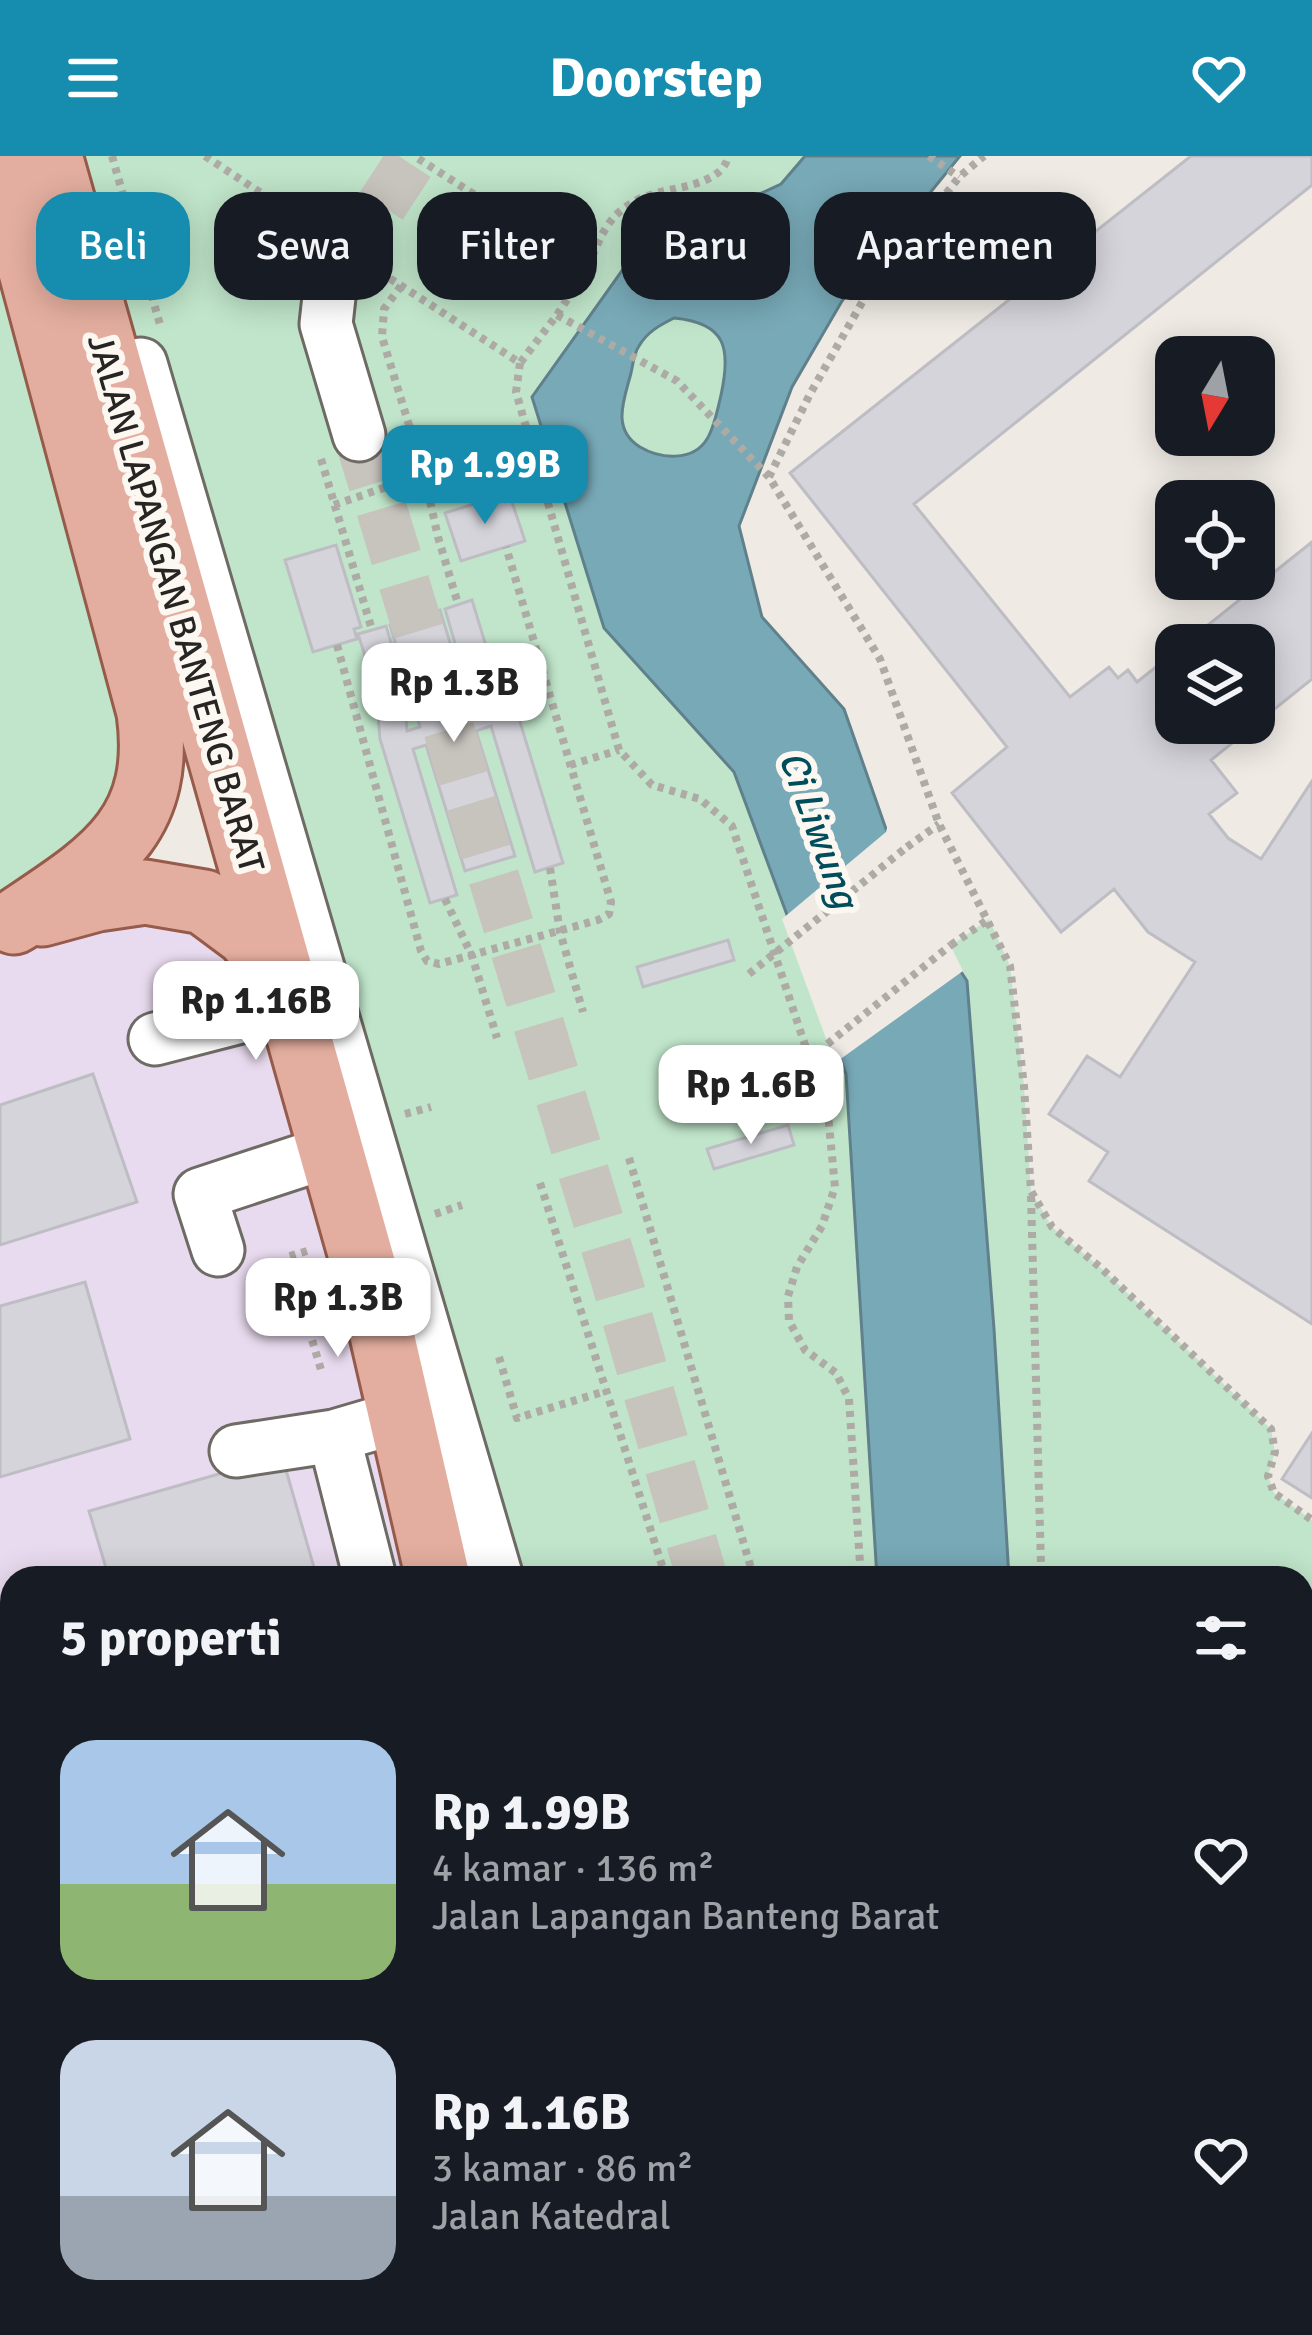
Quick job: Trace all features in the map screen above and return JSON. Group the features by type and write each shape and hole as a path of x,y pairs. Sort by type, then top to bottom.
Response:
{"main road":[{"name":"JALAN LAPANGAN BANTENG BARAT","path":"0,156 154,745 146,794 129,830 68,885 7,924"},
{"name":"JALAN LAPANGAN BANTENG BARAT","path":"50,156 303,1003 327,1135 377,1313 435,1566"},
{"path":"7,924 97,899 145,892 204,902 247,934 303,1003"}],"street":[{"path":"80,156 303,1003 492,1566"},
{"path":"329,300 326,324 359,435"},
{"path":"155,1039 303,1003"},
{"path":"218,1250 200,1194 327,1135"},
{"path":"236,1451 334,1436 402,1416"},
{"path":"334,1436 367,1566"}],"path":[{"path":"205,156 255,192"},
{"path":"414,156 470,192"},
{"path":"597,244 614,218 640,197 715,176 726,166 728,156"},
{"path":"929,156 955,175"},
{"path":"767,476 864,298 955,175 984,156"},
{"path":"393,282 520,363"},
{"path":"401,286 384,310 382,337 458,604"},
{"path":"567,300 520,363 516,392 619,750 652,785 700,799 732,826 828,1114 836,1187 822,1226 797,1267 788,1296 789,1321 805,1350 836,1373 849,1399 860,1566"},
{"path":"557,315 657,368 698,400 767,476 880,659 939,824 1010,966 1031,1191 1041,1566"},
{"path":"334,505 424,474"},
{"path":"438,537 452,534"},
{"path":"337,645 427,961 439,964 472,956 609,914 610,902 506,547"},
{"path":"570,765 619,750"},
{"path":"749,974 939,824"},
{"path":"550,868 560,932 584,1012"},
{"path":"445,899 472,956 497,1038"},
{"path":"790,1074 989,919"},
{"path":"629,1158 750,1566"},
{"path":"540,1183 662,1566"},
{"path":"1031,1191 1052,1227 1271,1429 1275,1452 1268,1476 1274,1493 1312,1520"},
{"path":"287,1257 322,1373"},
{"path":"499,1357 517,1418 606,1391"}],"shaded area":[{"path":"145,892 252,941 447,1566 0,1566 0,926"}],"green space":[{"path":"0,156 150,768 0,926"},
{"path":"81,156 805,156 781,184 764,192 621,192 621,272 532,397 604,628 734,772 846,1074 876,1566 493,1566 123,300 190,300 190,192 92,192"},
{"path":"674,318 715,332 725,364 709,434 693,452 667,456 632,440 622,413 638,346"},
{"path":"989,919 1010,966 1031,1191 1052,1227 1271,1429 1275,1452 1268,1476 1274,1493 1312,1520 1312,1566 1008,1566 967,981 946,949"}],"water":[{"name":"Ci Liwung","path":"805,156 960,156 931,192 814,192 814,300 843,300 792,387 739,526 762,617 844,709 886,829 967,981 1008,1566 876,1566 846,1074 734,772 604,628 532,397 621,272 621,300 790,300 790,192 764,192 781,184","holes":["674,318 715,332 725,364 709,434 701,446 685,455 657,454 640,447 625,432 623,404 642,341"]}],"pier":[{"path":"889,820 963,971 835,1063 782,919 886,832"}],"building":[{"path":"1191,156 1312,156 1312,185 914,504 1070,697 1109,667 1118,678 1128,670 1137,682 1155,668 1155,744 1231,744 1211,760 1237,793 1209,814 1228,838 1261,859 1312,781 1312,1324 1089,1181 1108,1152 1049,1114 1087,1056 1120,1077 1195,962 1148,932 1114,889 1061,932 952,793 1007,747 790,473 1009,300 1096,300 1096,231"},
{"path":"509,493 525,541 461,561 445,513"},
{"path":"1312,542 1312,679 1275,709 1275,624 1209,624 1239,600 1275,600 1275,572"},
{"path":"336,545 361,627 354,629 357,639 313,652 285,560"},
{"path":"472,600 489,656 513,699 563,863 535,872 491,726 476,731 515,856 465,871 426,745 413,749 457,895 430,903 380,739 376,690 358,634 386,626 403,682 407,731 420,727 390,625 440,610 471,711 488,707 461,664 445,609"},
{"path":"728,940 734,960 643,987 637,967"},
{"path":"93,1074 137,1202 0,1245 0,1105"},
{"path":"788,1125 794,1145 714,1169 707,1149"},
{"path":"85,1282 130,1439 0,1477 0,1306"},
{"path":"1312,1433 1312,1498 1282,1479"},
{"path":"282,1456 314,1566 105,1566 89,1511"}],"tunnel":[{"path":"390,192 414,156"},
{"path":"359,435 699,1566"}]}
